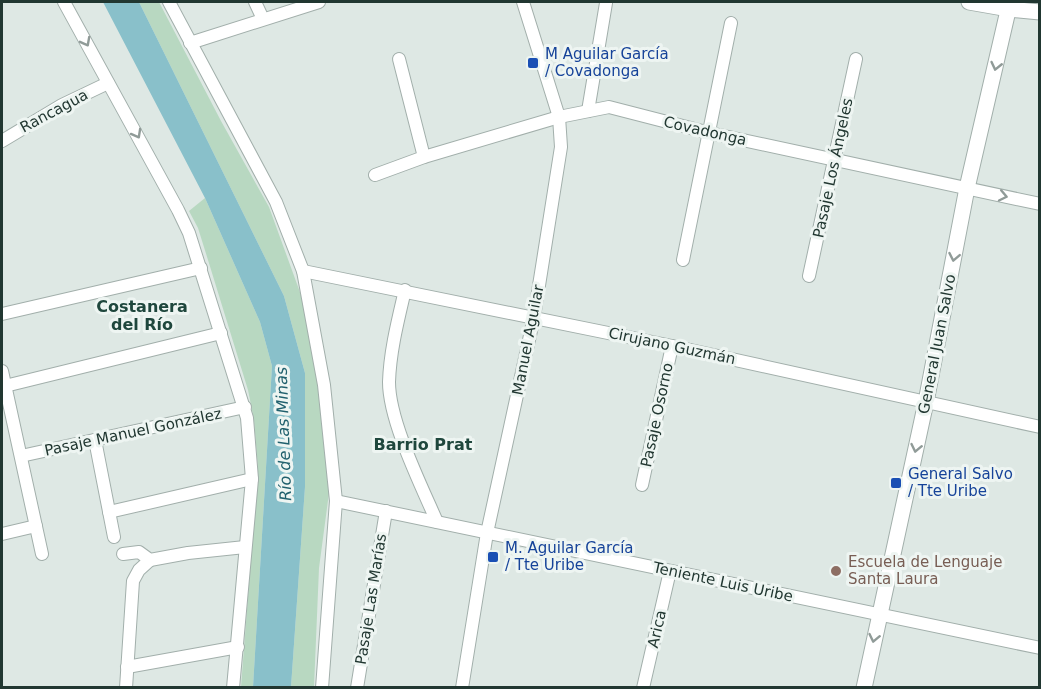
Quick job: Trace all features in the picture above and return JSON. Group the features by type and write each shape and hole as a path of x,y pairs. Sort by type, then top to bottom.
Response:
{"street":[{"path":"64,2 178,210 201,268 245,407 252,479 238,647 232,687"},
{"path":"169,2 276,202 303,271 324,385 336,501 322,687"},
{"path":"255,2 264,19"},
{"path":"190,43 319,2"},
{"name":"Manuel Aguilar","path":"464,685 488,533 534,317 561,147 560,117 523,2"},
{"path":"969,2 1010,5 1040,12"},
{"path":"588,111 606,3"},
{"name":"General Juan Salvo","path":"864,687 926,402 967,188 1010,5"},
{"path":"683,260 731,23"},
{"path":"399,59 424,157"},
{"name":"Pasaje Los Ángeles","path":"809,276 856,59"},
{"name":"Rancagua","path":"2,141 48,112 108,83"},
{"name":"Covadonga","path":"375,175 424,157 560,117 609,107 710,133 1040,204"},
{"path":"2,314 201,268"},
{"name":"Cirujano Guzmán","path":"303,271 672,346 1040,427"},
{"path":"405,290 394,334 389,384 396,420 437,522"},
{"path":"5,386 221,333"},
{"name":"Pasaje Osorno","path":"642,485 672,346"},
{"path":"2,371 42,554"},
{"name":"Pasaje Manuel González","path":"21,456 245,407"},
{"path":"95,440 114,537"},
{"path":"109,512 252,479"},
{"name":"Teniente Luis Uribe","path":"336,501 1040,648"},
{"name":"Pasaje Las Marías","path":"357,687 386,511"},
{"path":"2,534 36,526"},
{"path":"126,687 133,581 140,570 150,560 245,547"},
{"path":"123,554 139,552 150,560"},
{"name":"Arica","path":"643,687 670,571"},
{"path":"126,667 238,647"}],"green space":[{"path":"139,2 159,2 269,207 301,295 314,360 328,460 329,493 319,568 314,687 291,687 305,487 305,373 284,296"},
{"path":"205,198 260,322 272,366 253,687 241,687 258,468 254,420 248,390 208,260 198,228 189,211"}],"water":[{"name":"Río de Las Minas","path":"103,2 139,2 284,296 305,373 305,487 291,687 253,687 272,366 260,322 205,198"}],"place":[{"name":"M Aguilar García / Covadonga","path":"533,63"},
{"name":"General Salvo / Tte Uribe","path":"896,483"},
{"name":"M. Aguilar García / Tte Uribe","path":"493,557"},
{"name":"Escuela de Lenguaje Santa Laura","path":"836,571"}],"district":[{"name":"Costanera del Río","path":"142,315"},
{"name":"Barrio Prat","path":"423,444"}]}
